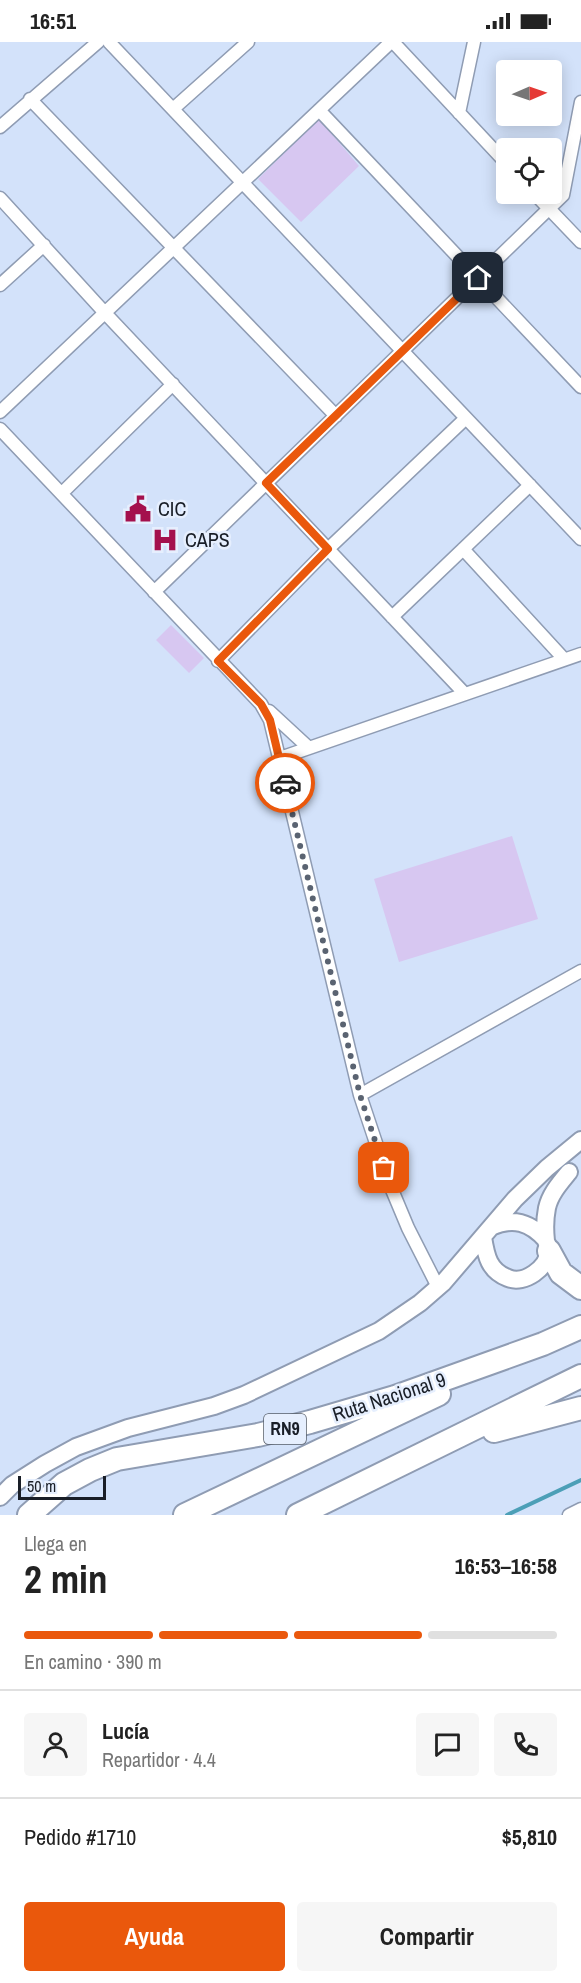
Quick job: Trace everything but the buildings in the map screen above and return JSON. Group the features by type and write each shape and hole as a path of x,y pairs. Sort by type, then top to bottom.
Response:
{"highway":[{"path":"547,1245 561,1273 581,1288"},
{"name":"Ruta Nacional 9","path":"31,1513 64,1484 117,1459 258,1435 310,1422 395,1397 543,1344 581,1327"},
{"path":"185,1515 543,1344"},
{"path":"298,1515 581,1376"},
{"path":"435,1448 581,1408"}],"main road":[{"path":"0,1497 12,1485 45,1464 98,1438 214,1406 272,1383 379,1331 420,1303 438,1287 515,1199 581,1140"},
{"path":"485,1233 487,1260 497,1274 512,1280 528,1278 542,1267 547,1245 547,1208 554,1191 575,1170"},
{"path":"515,1199 575,1170"},
{"path":"485,1233 501,1222 513,1221 537,1230 547,1245"}],"street":[{"path":"0,127 98,42"},
{"path":"109,42 581,538"},
{"path":"173,109 248,42"},
{"path":"0,412 392,42 496,152"},
{"path":"459,113 474,42"},
{"path":"30,99 175,246 336,416"},
{"path":"154,592 563,195 581,102"},
{"path":"319,110 581,387"},
{"path":"0,198 105,313 465,694"},
{"path":"544,204 581,242"},
{"path":"0,285 44,245"},
{"path":"62,493 173,384"},
{"path":"218,661 328,549 466,418"},
{"path":"0,429 218,661 309,748"},
{"path":"392,617 530,485"},
{"path":"463,549 564,659"},
{"path":"280,758 581,654"},
{"path":"261,704 270,720 280,758 360,1095 390,1185 408,1228 438,1287"},
{"path":"360,1095 581,972"},
{"path":"569,1515 581,1509"}],"shaded area":[{"path":"319,119 359,166 301,222 258,179"},
{"path":"171,625 204,658 189,673 156,640"},
{"path":"512,836 538,919 399,962 374,879"}],"waterway":[{"path":"507,1515 581,1480"}],"way so far":[{"path":"285,783 360,1095 384,1168"}],"place":[{"name":"CIC","path":"138,509"},
{"name":"CAPS","path":"165,540"}],"route":[{"path":"285,783 270,720 261,704 218,661 328,549 266,483 478,278"}]}
